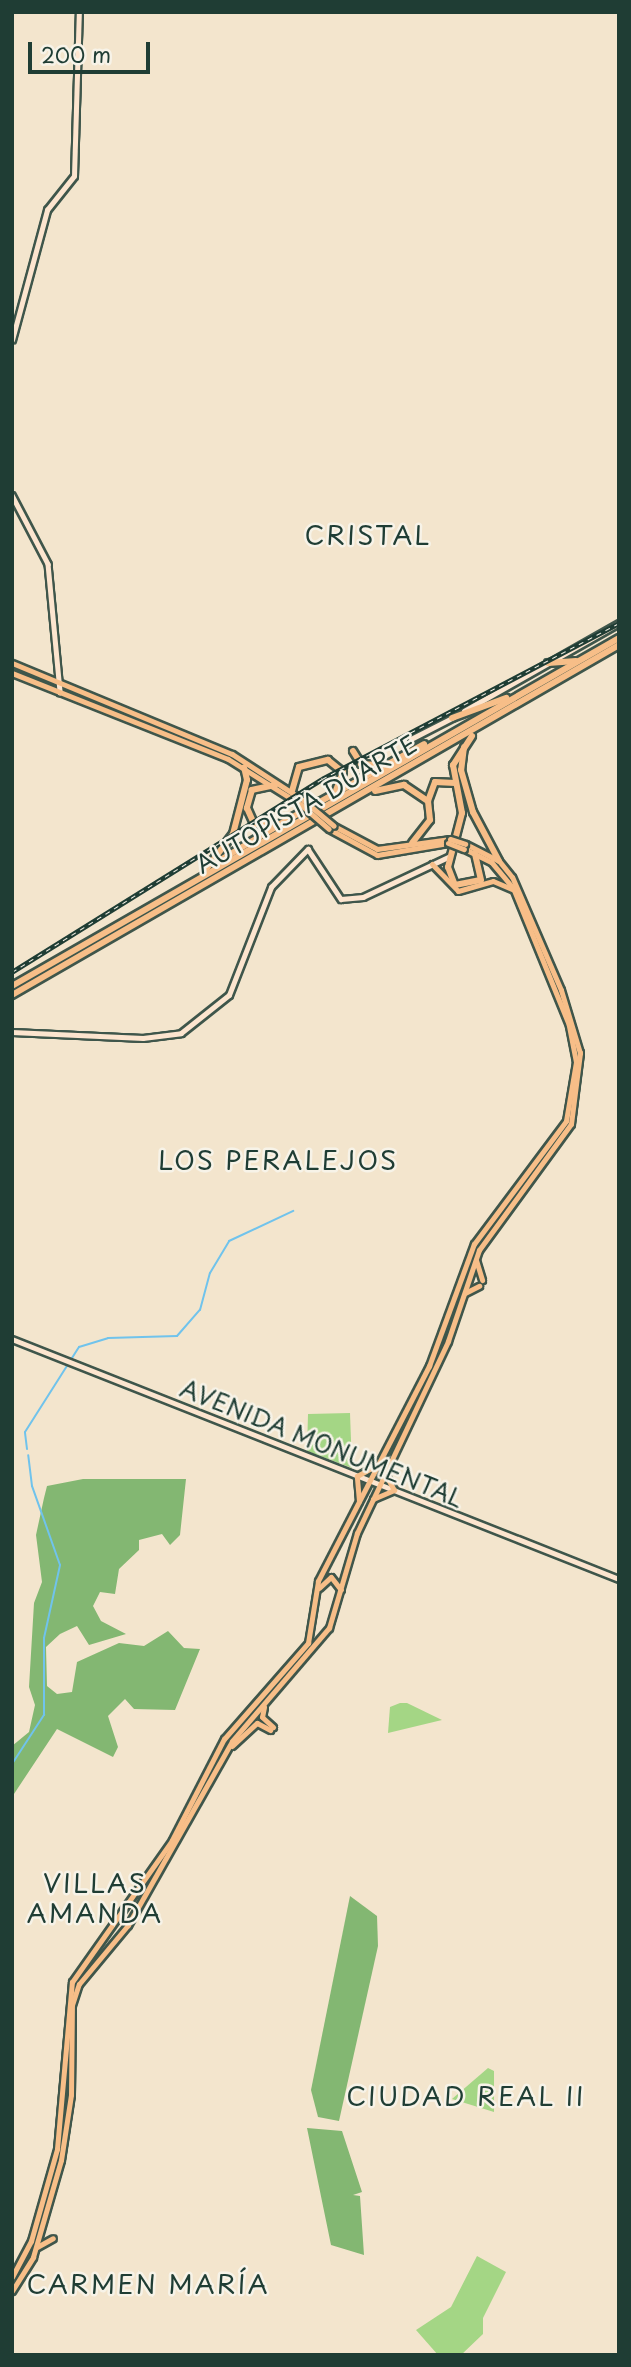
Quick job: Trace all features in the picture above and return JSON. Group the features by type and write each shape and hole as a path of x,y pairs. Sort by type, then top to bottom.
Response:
{"highway":[{"name":"AUTOPISTA DUARTE","path":"12,986 619,638"},
{"name":"AUTOPISTA DUARTE","path":"12,995 619,645"},
{"path":"548,663 578,661"},
{"path":"452,718 524,691"},
{"path":"475,854 483,868 477,883 455,886 448,872 461,821 455,783 455,756 483,724"},
{"path":"187,885 211,866 278,825 386,763 451,733"},
{"path":"472,736 462,750 461,769 481,836 499,861"},
{"path":"353,751 369,767 386,763"},
{"path":"298,798 299,767 328,760 343,772 334,793"},
{"path":"211,866 233,834 247,780 244,767"},
{"path":"412,843 430,820 428,801 435,782 455,783"},
{"path":"275,785 252,790 247,815 259,826 278,825"},
{"path":"354,800 398,785 428,801"}],"main road":[{"path":"12,340 47,210 74,176 79,12"},
{"path":"12,495 48,564 60,692"},
{"path":"411,739 619,623"},
{"path":"12,663 185,734 298,798 332,827 377,855 449,841"},
{"path":"12,673 244,767 298,798"},
{"path":"183,741 185,734"},
{"path":"12,2277 32,2241 57,2149 68,1989 179,1828 224,1739 308,1643 315,1598 381,1460 429,1374 474,1244 568,1130 580,1053 525,903 499,861 449,841 377,849 332,827"},
{"path":"12,2291 36,2250 68,2120 75,1994 125,1929 224,1754 323,1637 341,1596 373,1499 463,1296 477,1255 561,1132 576,1062 569,1026 516,893 503,873 465,847"},
{"path":"12,1032 121,1038 181,1033 229,995 271,887 307,849 341,899 363,897 452,855"},
{"path":"435,862 448,872"},
{"path":"435,862 458,891 494,881 516,893"},
{"path":"463,1296 480,1283 477,1255"},
{"name":"AVENIDA MONUMENTAL","path":"12,1339 619,1579"},
{"path":"358,1508 357,1476 381,1460"},
{"path":"373,1499 394,1490 385,1474"},
{"path":"315,1598 331,1577 341,1596"},
{"path":"224,1754 257,1723 271,1729 261,1714 271,1696"},
{"path":"123,1911 132,1917"},
{"path":"114,1925 125,1929"},
{"path":"36,2250 53,2238"}],"green space":[{"path":"350,1413 352,1468 307,1451 308,1414"},
{"path":"83,1479 186,1479 180,1535 170,1545 162,1534 139,1540 139,1550 119,1569 115,1594 100,1592 93,1606 101,1621 126,1634 89,1645 77,1626 60,1634 46,1647 47,1686 57,1694 72,1692 77,1662 119,1643 144,1646 168,1631 184,1648 200,1649 175,1710 134,1709 125,1699 108,1716 118,1747 113,1757 57,1729 12,1797 12,1746 29,1732 35,1705 29,1687 34,1603 42,1582 36,1535 44,1498 47,1486"},
{"path":"407,1703 442,1720 388,1733 390,1707"},
{"path":"350,1896 377,1916 378,1946 339,2121 318,2117 311,2090"},
{"path":"488,2068 494,2071 494,2112 452,2099"},
{"path":"307,2128 342,2131 362,2192 353,2195 360,2196 364,2255 331,2245"},
{"path":"477,2256 506,2272 483,2318 483,2334 461,2355 438,2355 416,2330 451,2307"}],"waterway":[{"path":"27,1449 25,1432 79,1347 108,1338 177,1336 200,1310 210,1273 229,1241 293,1211"},
{"path":"12,1764 44,1715 44,1638 60,1565 32,1486 28,1455"}],"railway":[{"path":"12,972 322,779 619,623"}],"district":[{"name":"CRISTAL","path":"368,535"},
{"name":"LOS PERALEJOS","path":"278,1160"},
{"name":"VILLAS AMANDA","path":"95,1898"},
{"name":"CIUDAD REAL II","path":"466,2096"},
{"name":"CARMEN MARÍA","path":"148,2284"}]}
